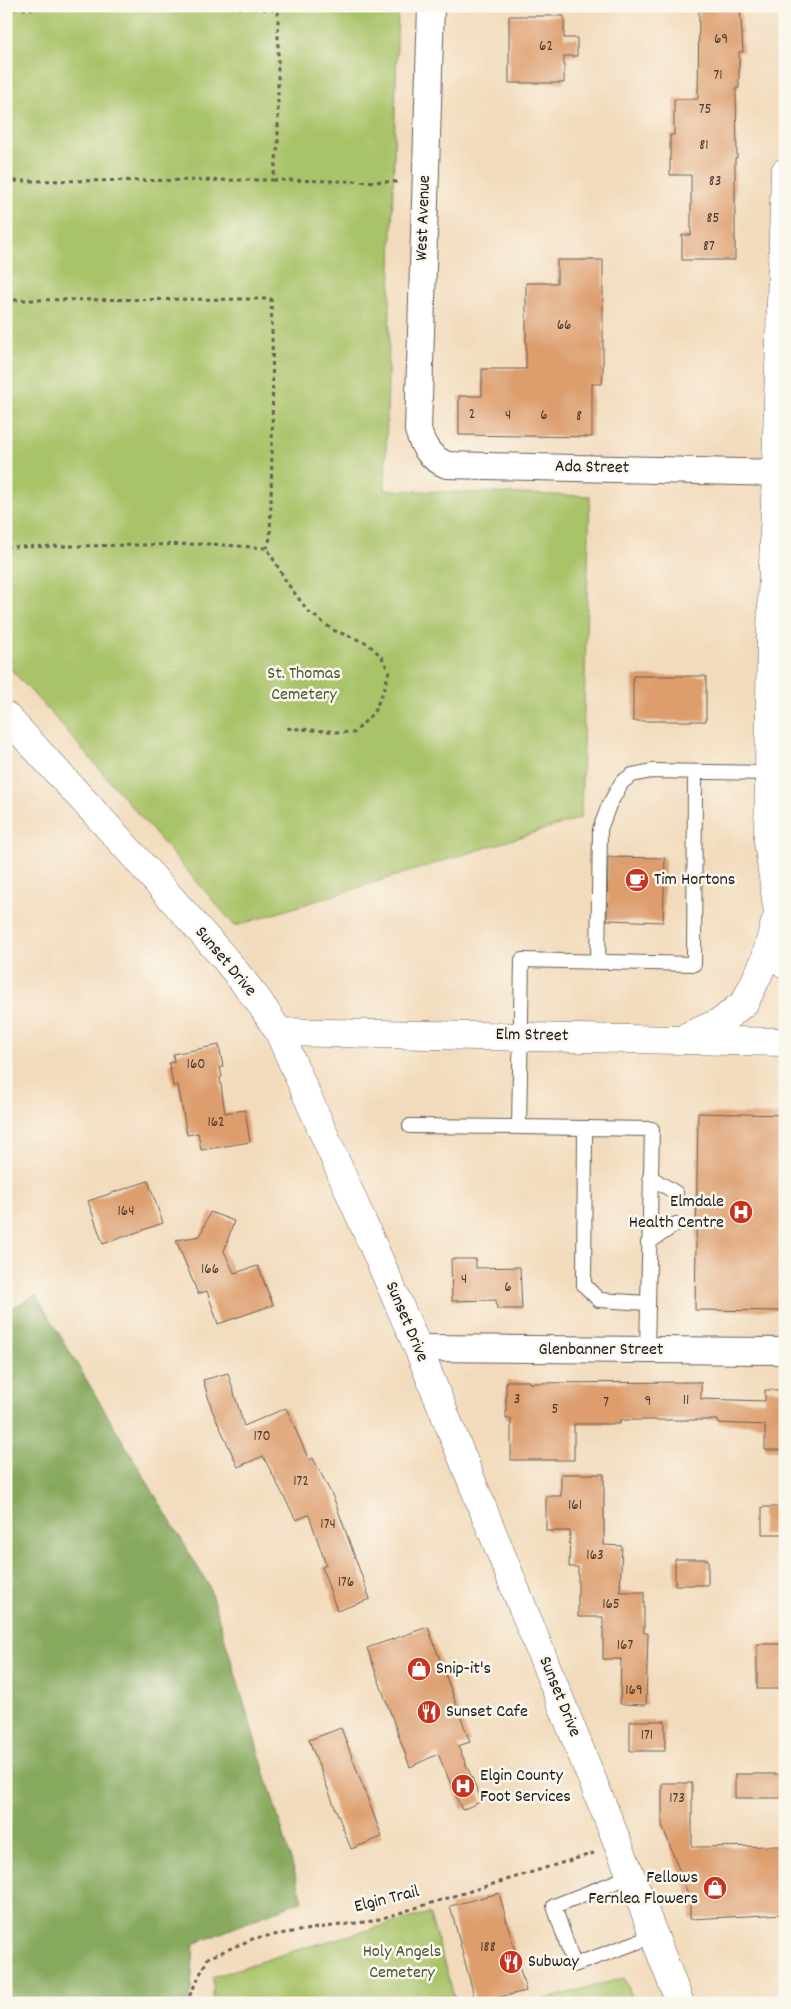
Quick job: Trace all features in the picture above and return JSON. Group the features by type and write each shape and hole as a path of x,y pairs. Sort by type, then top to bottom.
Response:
{"main road":[{"path":"785,172 778,633 769,773 768,841 785,964"},
{"name":"Sunset Drive","path":"6,716 117,836 226,960 258,1000 279,1032 418,1348 619,1845 680,2003"},
{"path":"681,1039 722,1021 745,1002 764,960 777,917"},
{"name":"Elm Street","path":"279,1032 785,1042"}],"street":[{"name":"West Avenue","path":"418,430 431,6"},
{"name":"Ada Street","path":"418,430 422,444 428,452 436,461 446,465 780,473"},
{"name":"Glenbanner Street","path":"418,1348 785,1351"}],"lane":[{"path":"598,962 600,830 609,804 622,782 632,774 652,771 769,773"},
{"path":"519,1126 522,960 694,964 695,773"},
{"path":"410,1126 652,1129 647,1350"},
{"path":"585,1128 584,1285 599,1300 647,1303"},
{"path":"650,1177 676,1193"},
{"path":"648,1244 676,1224"},
{"path":"631,1876 554,1906 574,1965 654,1936"}],"path":[{"path":"6,9 278,8 278,145 273,180"},
{"path":"6,181 273,180 401,182"},
{"path":"6,300 271,299 273,359 272,474 270,538 267,548 287,583 308,611 333,630 367,643 381,656 388,671 384,690 374,712 354,733 285,728"},
{"path":"6,547 209,544 267,548"},
{"name":"Elgin Trail","path":"186,2003 208,1958 255,1938 373,1921 619,1845"}],"green space":[{"name":"St. Thomas Cemetery","path":"6,6 398,6 385,490 590,496 581,818 235,926 51,713 6,664"},
{"path":"36,1295 209,1586 303,1900 194,1944 190,2003 6,2003 6,1311"},
{"name":"Holy Angels Cemetery","path":"429,1913 456,2003 213,2003 213,1977 293,1951"},
{"path":"624,1978 635,2003 531,2003"}],"building":[{"path":"699,6 740,6 743,52 739,52 739,88 736,88 735,260 682,260 682,235 691,235 691,175 670,175 670,135 674,135 674,99 698,99"},
{"path":"509,16 564,16 564,38 577,38 577,56 564,56 564,83 509,83"},
{"path":"557,260 603,260 603,369 602,384 592,384 592,437 459,435 459,396 482,396 482,369 526,369 526,283 557,283"},
{"path":"633,676 706,676 706,721 633,721"},
{"path":"608,857 665,858 663,922 607,920"},
{"path":"219,1045 223,1067 220,1067 222,1077 220,1078 225,1113 245,1110 250,1142 201,1150 198,1133 187,1135 178,1085 173,1086 169,1063 174,1062 173,1054"},
{"name":"Elmdale Health Centre","path":"698,1113 785,1115 785,1311 695,1310"},
{"path":"148,1181 163,1223 103,1244 88,1201"},
{"path":"210,1212 234,1221 224,1251 234,1273 258,1266 273,1305 218,1324 207,1291 198,1294 176,1240 200,1236"},
{"path":"451,1259 476,1259 476,1268 520,1267 522,1309 497,1309 496,1300 452,1301"},
{"path":"228,1373 244,1426 286,1408 309,1460 313,1458 334,1499 370,1599 337,1611 322,1567 326,1565 309,1515 296,1520 263,1456 238,1467 212,1410 203,1380"},
{"path":"506,1381 529,1381 529,1383 701,1382 701,1399 765,1401 765,1390 785,1390 785,1450 765,1450 765,1425 718,1423 718,1420 620,1420 620,1424 574,1424 574,1460 511,1460 511,1419 506,1419"},
{"path":"561,1474 604,1474 604,1545 622,1546 620,1592 644,1592 644,1633 648,1633 646,1705 620,1704 621,1659 603,1659 603,1617 578,1617 578,1567 569,1567 570,1531 546,1531 546,1496 561,1496"},
{"path":"762,1507 785,1507 785,1534 762,1534"},
{"path":"675,1559 708,1559 708,1585 675,1585"},
{"path":"428,1627 470,1742 458,1746 482,1801 462,1810 438,1754 410,1767 367,1648"},
{"path":"757,1644 785,1644 785,1689 757,1689"},
{"path":"630,1721 665,1721 665,1751 630,1751"},
{"path":"341,1728 382,1837 351,1849 309,1740"},
{"path":"735,1774 785,1774 785,1798 735,1798"},
{"path":"662,1783 692,1783 692,1847 785,1846 785,1914 690,1919 690,1899 662,1825"},
{"path":"499,1893 526,1991 476,2003 450,1906"}],"place":[{"name":"Tim Hortons","path":"637,880"},
{"name":"Elmdale Health Centre","path":"741,1212"},
{"name":"Snip-it's","path":"419,1669"},
{"name":"Sunset Cafe","path":"429,1712"},
{"name":"Elgin County Foot Services","path":"463,1786"},
{"name":"Fellows Fernlea Flowers","path":"715,1888"},
{"name":"Subway","path":"511,1962"}]}
